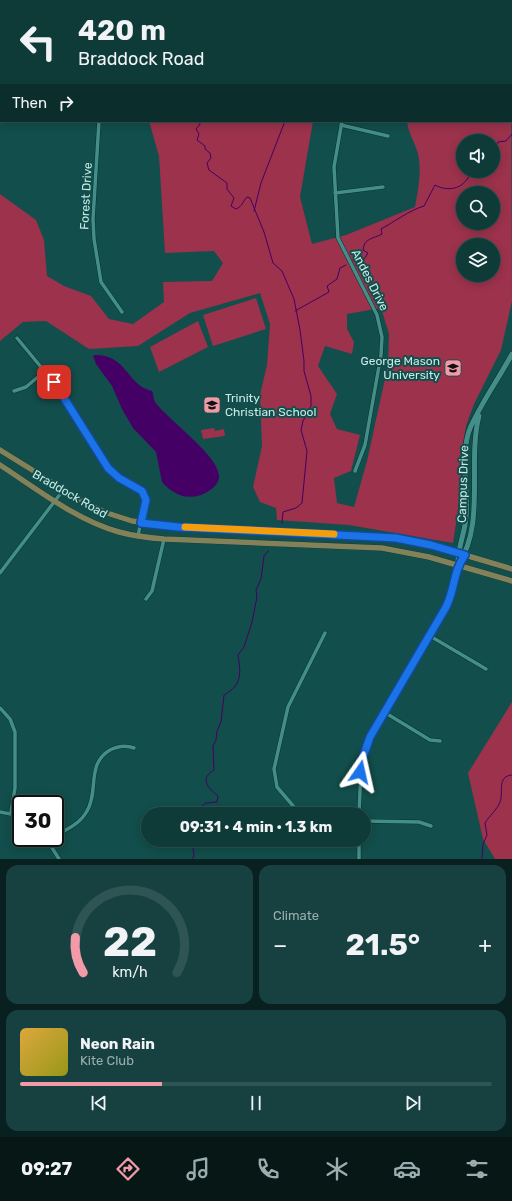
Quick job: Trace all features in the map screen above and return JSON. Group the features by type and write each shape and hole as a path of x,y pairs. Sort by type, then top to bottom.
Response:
{"main road":[{"name":"Braddock Road","path":"0,450 107,513 141,523 178,527 388,537 417,542 512,569"},
{"name":"Braddock Road","path":"0,464 55,501 118,532 164,539 382,548 416,553 512,581"}],"street":[{"name":"Forest Drive","path":"99,122 93,219 94,238 101,282 122,312"},
{"path":"342,123 388,136"},
{"name":"Andes Drive","path":"342,123 336,150 335,193 339,244 377,315 382,337 381,355 365,445 355,471"},
{"path":"335,193 383,187"},
{"path":"17,338 60,390 108,468 119,478 142,491 146,500 138,536"},
{"name":"Campus Drive","path":"458,565 457,553 466,516 467,442 471,426 512,354"},
{"path":"14,391 26,387 45,371"},
{"name":"Campus Drive","path":"458,565 465,555 474,513 474,441 481,408"},
{"path":"0,573 64,489"},
{"path":"146,599 152,591 164,539"},
{"path":"360,807 362,760 370,737 430,636 450,599 458,565"},
{"path":"294,807 276,787 274,769 288,707 324,633"},
{"path":"430,636 486,669"},
{"path":"0,708 10,719 15,732 15,788 11,812 0,812"},
{"path":"384,712 430,740 440,741"},
{"path":"64,830 76,823 87,812 92,798 93,773 101,758 115,748 125,746 134,748"},
{"path":"371,821 419,822 431,826"},
{"path":"52,847 59,859"},
{"path":"358,859 359,847"}],"shaded area":[{"path":"149,122 313,122 300,197 312,244 346,235 415,207 420,167 417,150 407,122 511,122 512,301 501,350 474,404 466,426 461,455 461,489 453,543 349,525 277,520 276,508 260,502 253,487 262,446 260,395 267,365 270,324 260,293 190,313 138,346 89,349 46,321 23,322 0,341 0,194 36,220 44,240 47,276 64,286 91,296 109,319 133,324 164,302 163,282 212,281 223,263 214,251 165,253 159,156","holes":["381,308 389,334 388,365 367,461 354,507 337,503 334,478 351,471 360,435 337,429 330,414 337,394 318,366 325,346 352,354 354,342 347,329 347,314"]},
{"path":"256,298 266,329 213,346 203,315"},
{"path":"198,321 208,347 159,372 150,347"},
{"path":"93,356 106,356 114,360 121,365 143,388 152,391 155,402 161,409 210,457 219,475 219,479 213,488 200,495 186,497 174,492 162,482 156,452 133,428 122,409 112,386 96,364"},
{"path":"214,428 215,431 224,429 225,436 203,439 201,430"},
{"path":"512,702 512,859 495,859 483,839 468,773"}],"waterway":[{"path":"200,122 196,129 199,134 197,140 205,146 205,149 210,153 211,158 207,163 209,170 227,183 227,189 234,198 231,206 236,209 247,197 250,198 264,232 273,263 282,271 294,299 300,330 304,371 311,396 311,406 303,421 301,430 307,451 302,503 296,508 283,512 282,523"},
{"path":"254,211 261,183 285,122"},
{"path":"500,142 506,141 512,134"},
{"path":"353,260 357,257 359,261 365,258 368,253 363,250 365,243 382,234 381,229 408,213 424,206 435,185 446,189 452,189 461,185 468,178"},
{"path":"295,311 329,292 327,286 337,279 340,268 346,265"},
{"path":"201,807 206,803 217,802 218,796 208,787 206,780 209,773 214,770 213,746 221,722 224,695 234,687 239,678 240,668 238,655 244,647 252,622 257,597 256,590 261,579 264,556 268,551"},
{"path":"482,859 483,844 487,835 485,823 500,802 502,782 504,778 512,775"},
{"path":"192,859 194,856 193,847"}],"slow traffic":[{"path":"185,527 334,534"}],"place":[{"name":"George Mason University","path":"453,368"},
{"name":"Trinity Christian School","path":"212,405"}],"route":[{"path":"54,382 108,468 119,478 138,487 144,494 146,500 141,523 178,527 396,538 431,545 465,555 458,565 453,591 446,607 370,737 365,748 360,772"}]}
